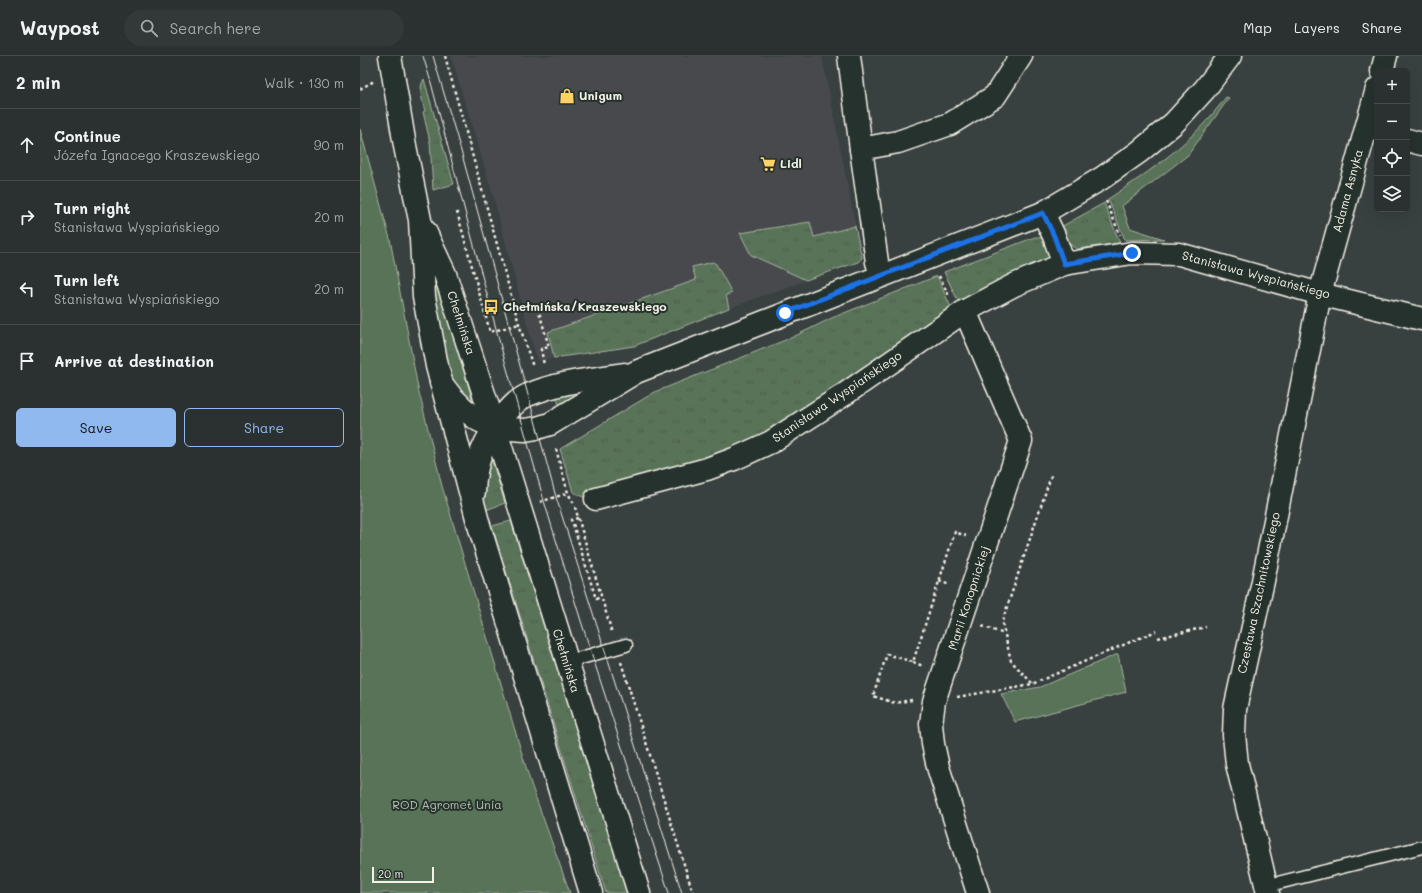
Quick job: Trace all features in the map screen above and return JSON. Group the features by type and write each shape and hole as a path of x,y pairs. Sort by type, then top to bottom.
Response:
{"street":[{"name":"Chełmińska","path":"390,56 420,220 424,297 441,383 474,505 591,893"},
{"path":"849,56 877,262 881,275"},
{"path":"861,149 898,142 950,124 995,96 1021,56"},
{"path":"495,428 525,430 550,424 636,372 1043,213 1102,178 1139,152 1174,123 1200,94 1230,56"},
{"path":"1383,68 1386,56"},
{"name":"Adama Asnyka","path":"1320,294 1371,131 1375,104"},
{"path":"1410,141 1422,144"},
{"path":"1043,213 1054,236 1064,264"},
{"name":"Chełmińska","path":"420,220 445,274 495,428 639,893"},
{"name":"Stanisława Wyspiańskiego","path":"596,500 707,469 734,459 771,442 842,396 965,311 1014,285 1064,264 1132,253 1179,254 1320,294 1422,318"},
{"name":"Czesława Szachnitowskiego","path":"1267,890 1237,764 1234,735 1235,709 1263,581 1320,294"},
{"name":"Marii Konopnickiej","path":"965,311 1021,440 934,701 931,724 932,744 938,767 978,893"},
{"path":"495,428 509,410 527,395 563,384 636,372"},
{"name":"Chełmińska","path":"441,383 464,409 478,420 495,428"},
{"name":"Chełmińska","path":"474,505 477,466 481,451 495,428"}],"lane":[{"path":"567,662 621,646"},
{"path":"1267,890 1422,847"}],"path":[{"path":"445,56 519,324 533,367"},
{"path":"457,212 490,332 519,324"},
{"path":"937,272 947,293"},
{"path":"538,308 549,347 541,349 544,365"},
{"path":"534,504 568,493 556,449"},
{"path":"1032,684 1011,662 1002,622 1052,473"},
{"path":"574,504 601,597 621,646 693,893"},
{"path":"578,518 572,520 572,524 596,599 601,597"},
{"path":"988,542 955,532 913,662 887,654 873,696 895,703 916,699 934,701 1032,684 1156,631"},
{"path":"1158,638 1206,627"}],"shaded area":[{"path":"451,56 822,56 862,258 858,262 729,308 634,346 538,361 492,192"}],"green space":[{"path":"424,79 454,184 433,190 430,142 423,112 425,111 421,95 421,87"},
{"path":"1226,97 1229,98 1188,155 1122,206 1130,228 1164,239 1125,240 1108,199 1172,154 1201,127"},
{"name":"ROD Agromet Unia","path":"360,129 390,239 418,388 442,486 531,784 570,893 360,893"},
{"path":"1104,203 1120,243 1077,249 1071,245 1066,240 1059,228"},
{"path":"810,222 814,237 855,226 862,258 858,262 806,280 751,255 740,233"},
{"path":"1035,237 1042,238 1048,245 1052,255 1049,260 961,307 944,272"},
{"path":"428,254 474,405 454,384 449,373"},
{"path":"713,262 716,264 732,293 726,295 729,308 634,346 554,358 548,332 696,280 692,267"},
{"path":"937,276 953,312 803,415 711,462 583,497 573,492 560,449 655,392 793,337 834,317"},
{"path":"605,381 562,413 554,390"},
{"path":"490,455 505,503 486,510 482,486"},
{"path":"511,521 627,893 606,893 492,526"},
{"path":"1118,654 1126,692 1015,722 1001,694 1040,687"}],"tram line":[{"path":"423,56 544,501 581,621 669,893"},
{"path":"433,56 461,151 556,497 682,893"}],"place":[{"name":"Unigum","path":"567,96"},
{"name":"Lidl","path":"768,164"},
{"name":"Chełmińska/Kraszewskiego","path":"491,307"}],"route":[{"path":"785,313 1043,213 1054,236 1064,264 1132,253"}]}
